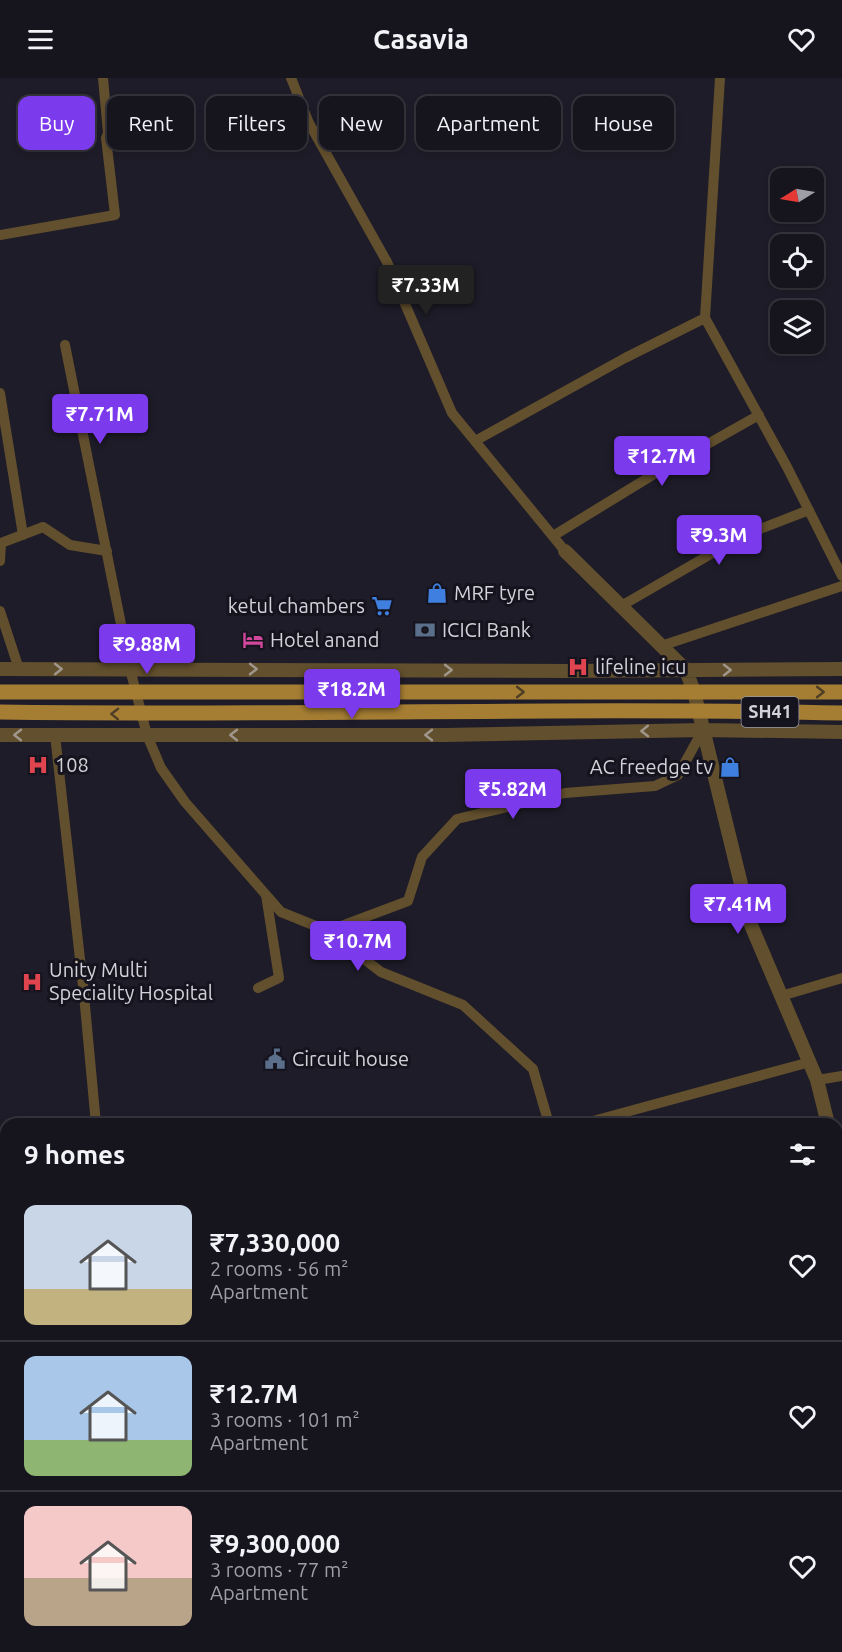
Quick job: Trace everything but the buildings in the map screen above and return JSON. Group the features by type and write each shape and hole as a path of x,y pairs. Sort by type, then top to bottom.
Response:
{"main road":[{"name":"SH41","path":"0,692 842,692"},
{"name":"SH41","path":"0,712 143,714 698,710 842,713"}],"street":[{"path":"0,235 115,214 106,138 108,133 104,78"},
{"path":"291,78 309,123 387,262 452,413 565,551 686,670 694,692 751,925 810,1062 826,1118"},
{"path":"720,78 705,318 759,415 842,576"},
{"path":"476,441 625,358 705,318"},
{"path":"65,345 130,669 147,735 161,768 185,802 281,912 328,930 381,972 463,1005 533,1069 547,1118"},
{"path":"0,393 23,534"},
{"path":"553,536 651,476 759,415"},
{"path":"621,606 742,536 809,510"},
{"path":"0,561 1,543 43,527 70,545 107,551"},
{"path":"661,646 842,586"},
{"path":"0,611 19,669"},
{"path":"0,669 842,669"},
{"path":"328,930 408,901 422,857 457,819 565,794 655,786 678,775 703,730"},
{"path":"0,735 446,735 703,730 842,732"},
{"path":"55,735 82,972 95,1118"},
{"path":"258,988 279,978 266,894"},
{"path":"781,996 842,978"},
{"path":"604,1118 810,1062"},
{"path":"817,1080 842,1076"}],"place":[{"name":"MRF tyre","path":"437,593"},
{"name":"ketul chambers","path":"382,606"},
{"name":"ICICI Bank","path":"425,630"},
{"name":"Hotel anand","path":"253,640"},
{"name":"lifeline icu","path":"578,667"},
{"name":"108","path":"38,765"},
{"name":"AC freedge tv","path":"730,767"},
{"name":"Unity Multi Speciality Hospital","path":"32,982"},
{"name":"Circuit house","path":"275,1059"}]}
